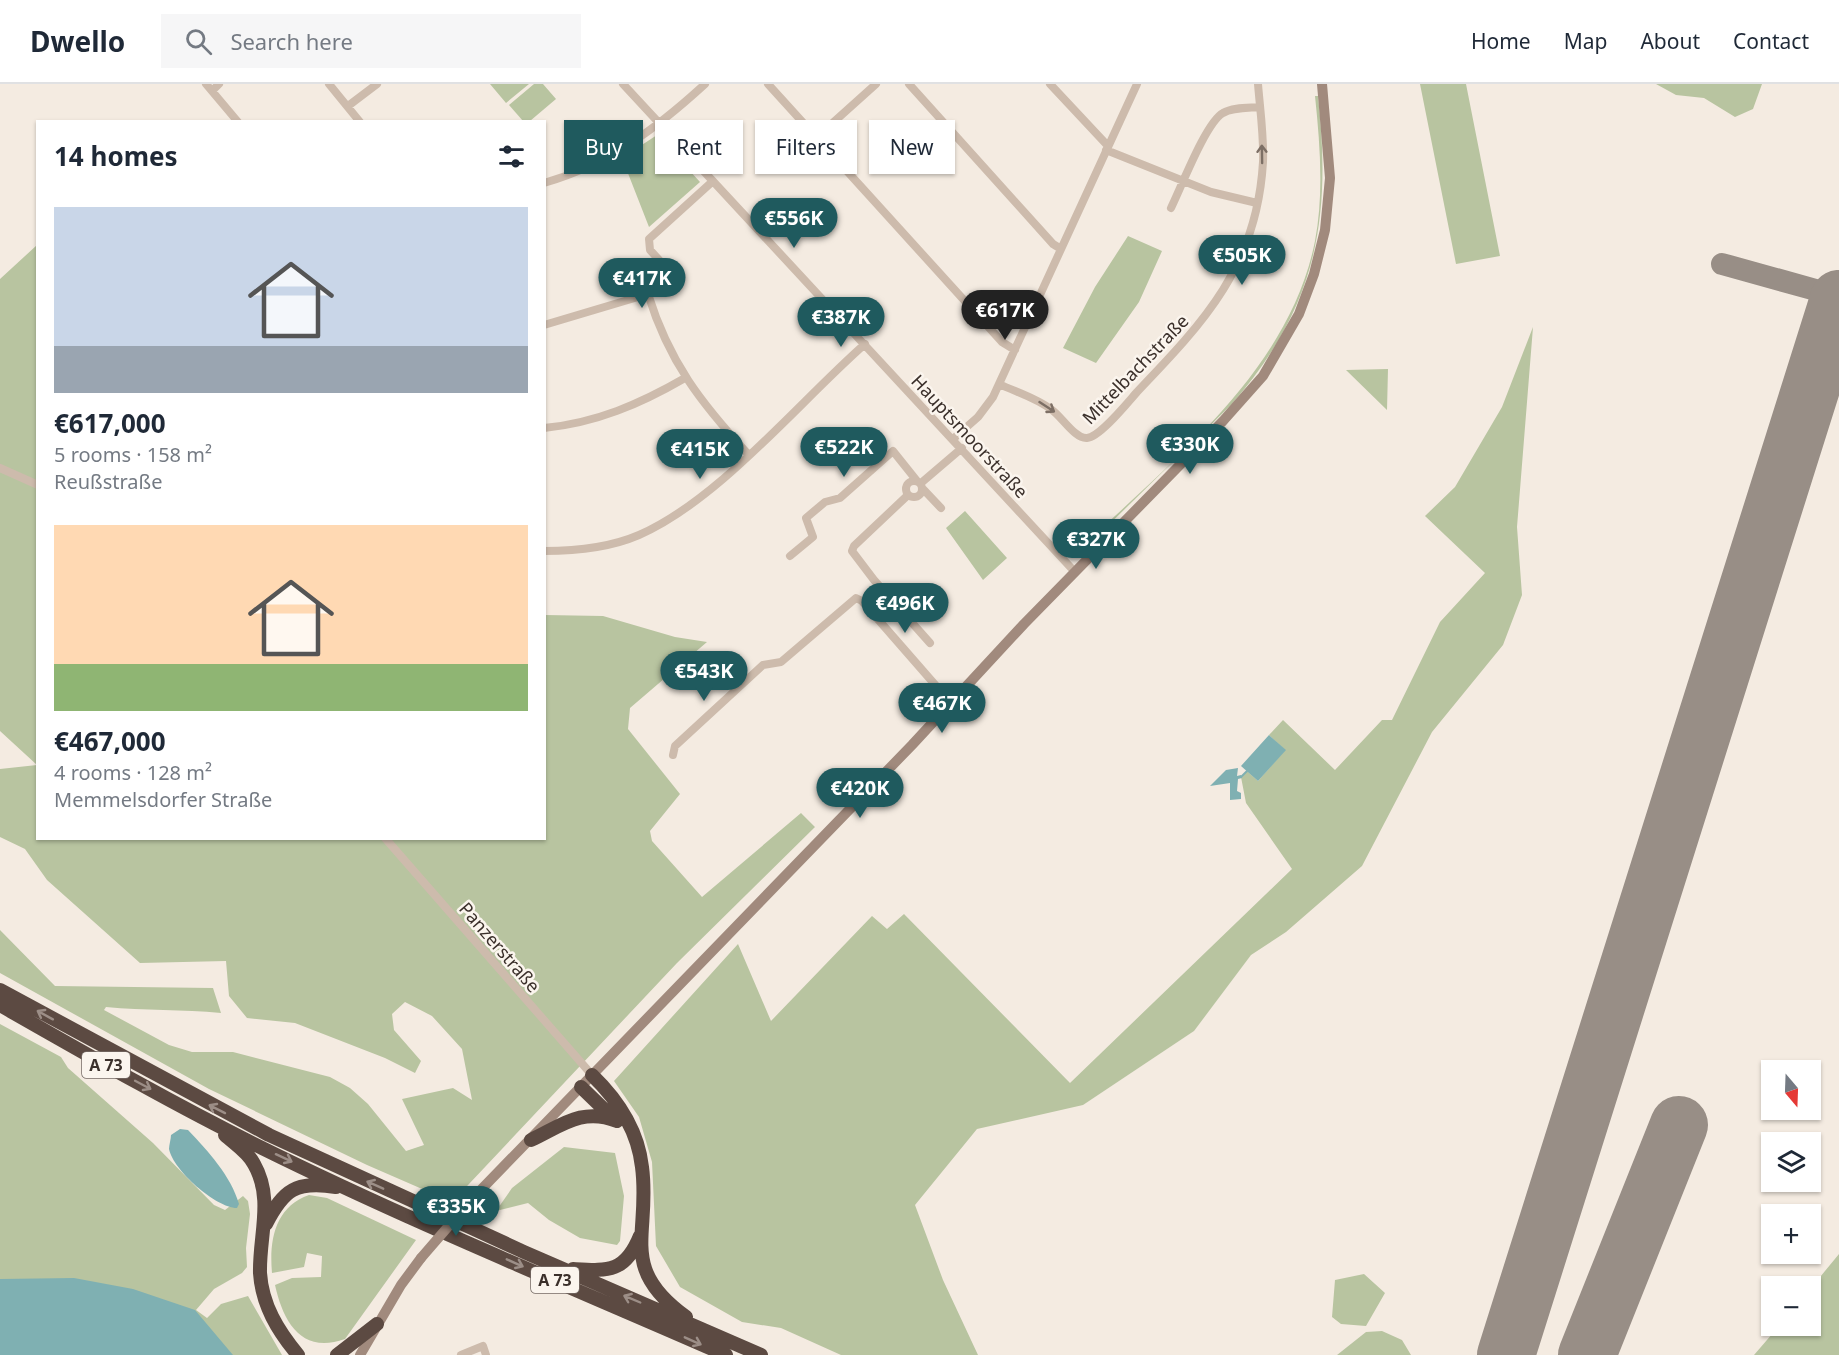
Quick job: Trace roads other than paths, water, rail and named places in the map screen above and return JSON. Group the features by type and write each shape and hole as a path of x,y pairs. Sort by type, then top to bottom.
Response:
{"highway":[{"name":"A 73","path":"0,990 269,1135 561,1269 761,1355"},
{"name":"A 73","path":"0,1005 213,1123 350,1189 726,1355"},
{"path":"592,1075 615,1101 634,1136 644,1180 640,1236 646,1272 652,1286 662,1298 705,1330"},
{"path":"581,1086 634,1136"},
{"path":"531,1140 580,1116 594,1115 617,1121"},
{"path":"213,1123 253,1162 265,1193 265,1226 261,1265 265,1296 277,1328 300,1354"},
{"path":"265,1226 279,1201 298,1187 320,1185 350,1189"},
{"path":"561,1269 595,1272 618,1266 631,1255 640,1236"},
{"path":"337,1355 377,1324"}],"main road":[{"path":"360,1355 377,1324 421,1258 472,1199 827,834 1074,571 1246,397 1275,358 1295,322 1319,256 1329,202 1329,156 1322,84"}],"street":[{"path":"219,84 209,87 236,120"},
{"path":"329,84 358,120"},
{"path":"348,106 377,84"},
{"name":"Hauptsmoorstraße","path":"623,84 655,120"},
{"path":"665,120 705,84"},
{"path":"768,84 801,120"},
{"path":"836,120 876,84"},
{"path":"909,84 1053,244 1061,249"},
{"path":"1050,84 1107,148 1183,182 1257,203"},
{"path":"953,439 984,410 999,384 1137,84"},
{"name":"Mittelbachstraße","path":"999,384 1053,410 1080,436 1088,438 1096,434 1191,336 1216,304 1239,261 1257,203 1263,160 1258,84"},
{"path":"1171,208 1217,117 1228,111 1260,107"},
{"path":"546,182 620,151 655,128"},
{"name":"Hauptsmoorstraße","path":"706,174 1074,571"},
{"path":"850,174 1002,342 1015,350"},
{"path":"546,325 648,294 672,274 650,250 649,239 713,181"},
{"path":"648,294 670,353 685,378 707,409 748,454"},
{"path":"546,551 584,549 638,536 686,508 748,454 865,344"},
{"path":"546,428 587,421 624,409 685,378"},
{"path":"908,495 915,498 920,495 920,484 962,448"},
{"path":"790,556 813,537 806,518 825,502 840,498 893,451 941,508"},
{"path":"0,468 36,484"},
{"path":"908,495 906,486 911,481 920,484"},
{"path":"908,495 854,546 852,551 874,580 930,643"},
{"path":"673,755 675,746 762,665 781,662 856,598 951,703"},
{"name":"Panzerstraße","path":"387,840 592,1075"},
{"path":"461,1355 483,1346 486,1355"}],"water":[{"path":"1269,735 1286,750 1258,781 1241,766"},
{"path":"1238,768 1237,776 1241,775 1242,778 1238,779 1237,791 1241,793 1241,799 1230,800 1230,783 1210,786 1226,770"},
{"path":"180,1129 188,1130 218,1164 235,1194 239,1204 237,1208 218,1202 207,1195 178,1167 169,1149 171,1135"},
{"path":"74,1278 133,1289 195,1310 233,1355 0,1355 0,1279"}],"waterway":[{"path":"1241,777 1247,771"}]}
